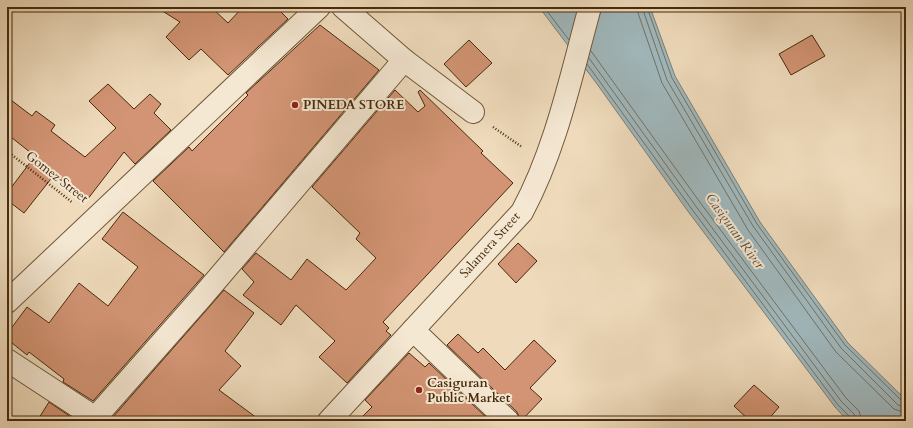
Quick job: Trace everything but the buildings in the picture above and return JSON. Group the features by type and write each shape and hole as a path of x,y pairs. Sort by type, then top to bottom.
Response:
{"street":[{"path":"7,302 319,7"},
{"path":"343,7 404,60 473,112"},
{"name":"Salamera Street","path":"329,421 522,212 533,191 562,109 590,7"},
{"path":"7,360 98,420 404,60"},
{"path":"413,330 508,421"}],"path":[{"path":"473,112 544,162"},
{"name":"Gomez Street","path":"7,151 94,220"}],"water":[{"name":"Casiguran River","path":"539,7 650,7 675,76 760,222 848,343 906,400 906,421 848,421 835,407 687,210 597,84"}],"place":[{"name":"PINEDA STORE","path":"295,105"},
{"name":"Casiguran Public Market","path":"419,390"}]}
